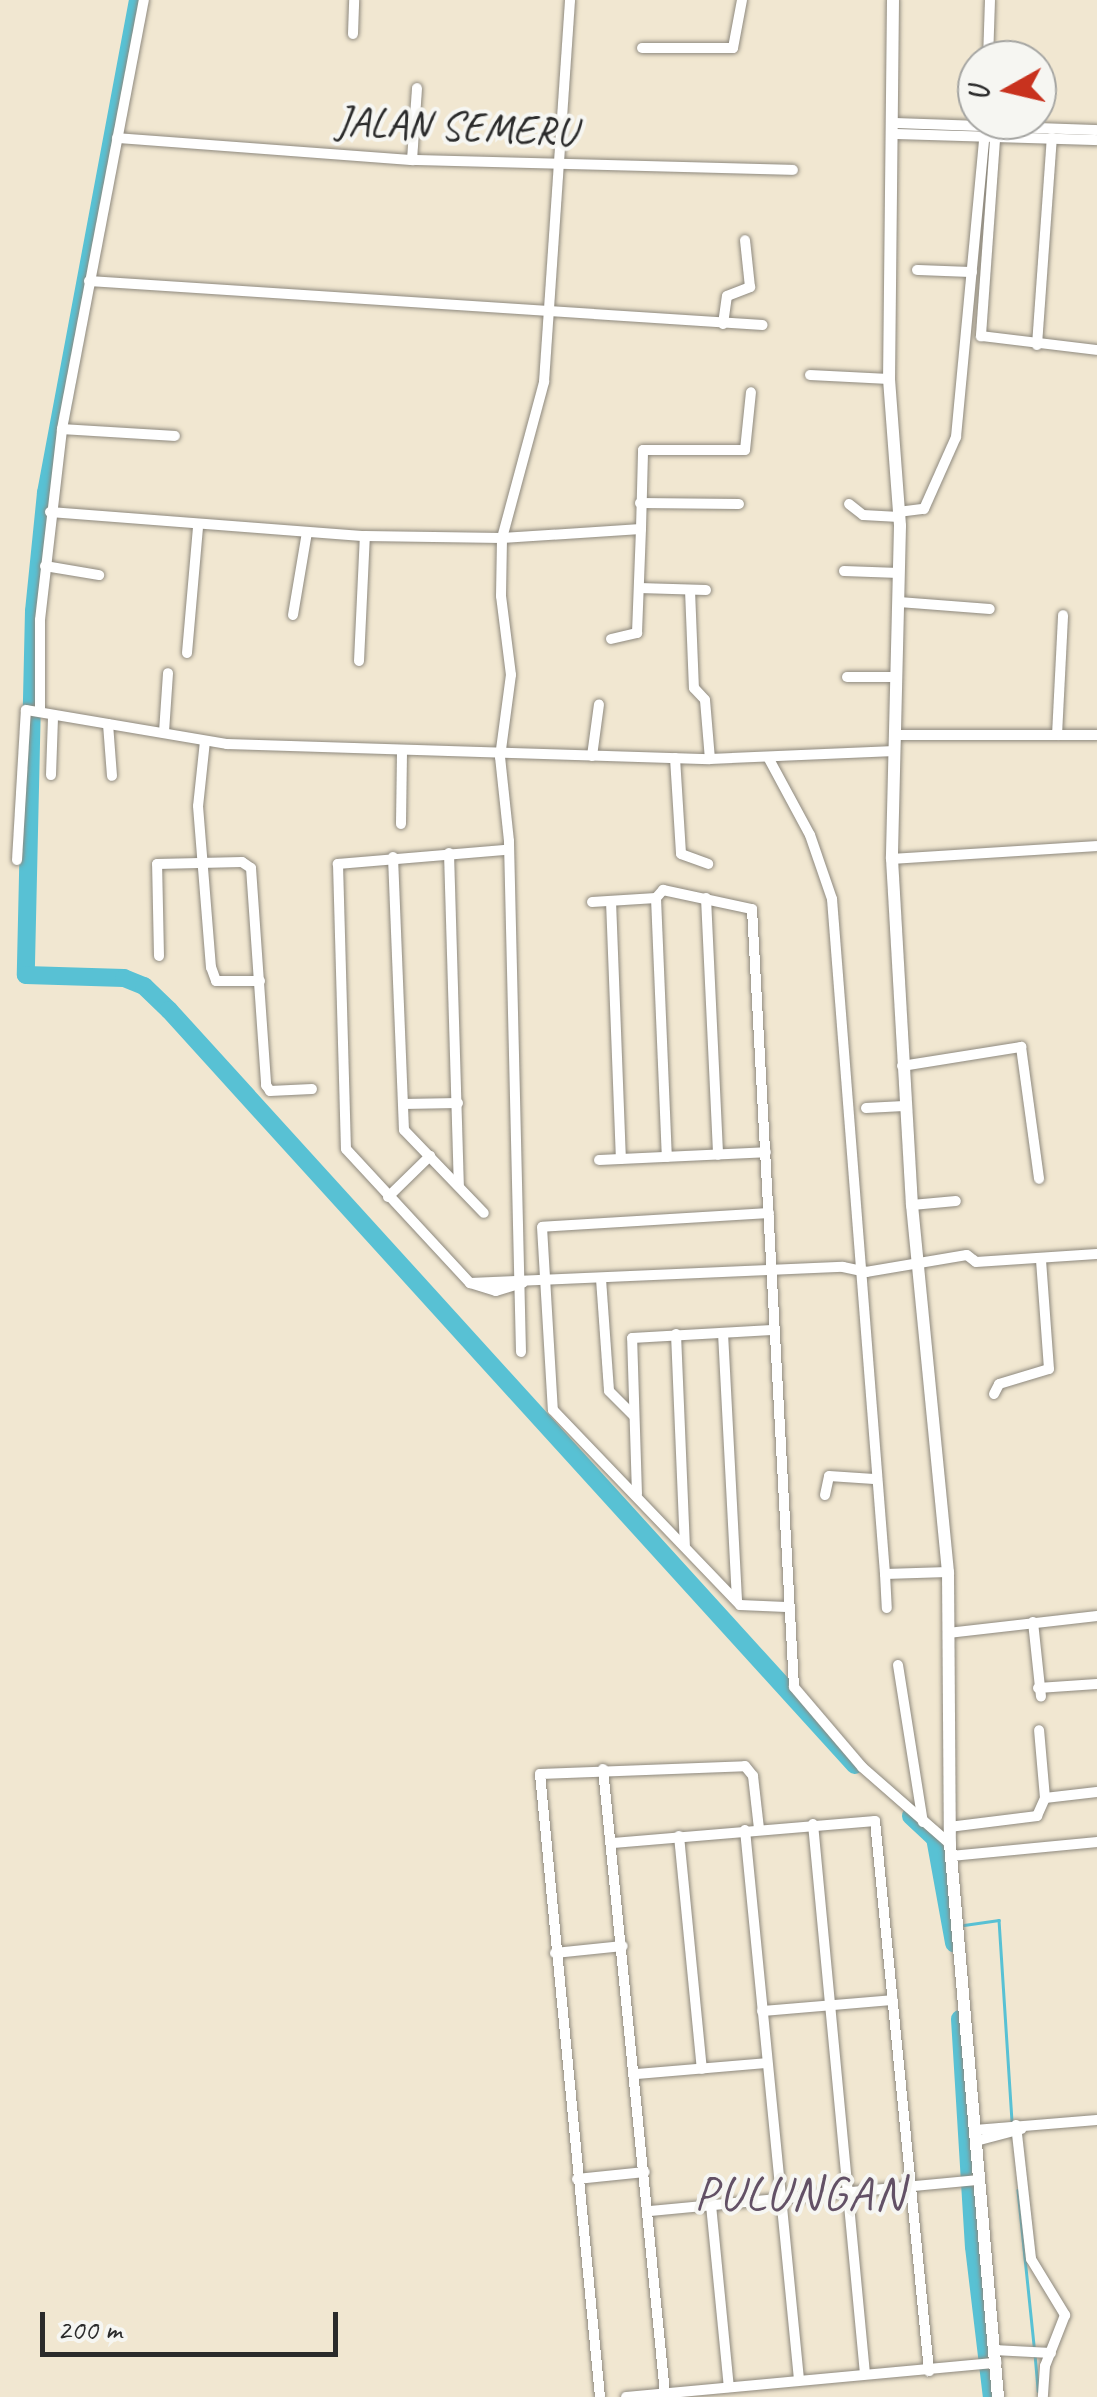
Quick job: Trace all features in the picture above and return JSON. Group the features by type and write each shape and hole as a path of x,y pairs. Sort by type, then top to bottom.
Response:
{"street":[{"path":"16,860 34,710 50,512 62,428 144,0"},
{"path":"353,34 354,0"},
{"path":"570,0 567,165 555,315 539,409 508,538 500,596 512,674 506,756 509,842 504,850 528,1283 553,1410 738,1602 786,1607"},
{"path":"642,48 733,48 742,0"},
{"path":"894,0 889,379 899,515 899,602 892,859 904,1106 919,1205 918,1266 952,1632 953,1880 976,2136 970,2181 998,2397"},
{"path":"989,40 990,0"},
{"path":"412,160 417,88"},
{"path":"893,128 957,131"},
{"path":"1057,130 1097,130"},
{"name":"JALAN SEMERU","path":"117,138 412,160 793,170"},
{"path":"1057,138 1097,140"},
{"path":"848,504 864,514 899,515 924,509 954,443 989,140"},
{"path":"989,140 979,329 986,342 1097,348"},
{"path":"1037,345 1052,140"},
{"path":"723,324 728,293 750,287 745,240"},
{"path":"917,270 972,272"},
{"path":"89,281 555,315 763,324"},
{"path":"810,375 889,379"},
{"path":"611,638 637,633 640,460 649,446 738,452 749,446 751,392"},
{"path":"62,428 174,436"},
{"path":"640,503 739,504"},
{"path":"50,512 198,528 365,536 508,538 641,529"},
{"path":"186,653 198,528"},
{"path":"293,615 307,532"},
{"path":"358,661 365,536"},
{"path":"45,566 100,575"},
{"path":"844,571 899,573"},
{"path":"640,588 706,590"},
{"path":"690,590 694,688 704,700 710,759"},
{"path":"899,602 990,610"},
{"path":"1057,735 1063,615"},
{"path":"164,732 168,672"},
{"path":"847,677 897,677"},
{"path":"592,756 599,704"},
{"path":"34,710 53,718 205,741 402,752 773,759 895,751"},
{"path":"51,774 53,718"},
{"path":"108,724 112,776"},
{"path":"896,735 1097,735"},
{"path":"205,741 198,806 216,981 260,981"},
{"path":"401,824 402,752"},
{"path":"676,758 678,832 684,858 708,864"},
{"path":"773,759 810,835 832,899 874,1480 887,1608"},
{"path":"892,859 1097,846"},
{"path":"504,850 342,861 336,868 348,1156 470,1283 770,1270 858,1271 918,1266 967,1255 976,1262 1097,1254"},
{"path":"449,852 459,1186"},
{"path":"393,856 404,1132 484,1213"},
{"path":"159,956 157,864 242,862 251,868 266,1086 270,1091 312,1089"},
{"path":"667,1157 656,898 663,890 747,906 753,914 786,1607 798,1700 955,1852 1097,1842"},
{"path":"592,902 656,898"},
{"path":"706,898 718,1154"},
{"path":"611,900 621,1159"},
{"path":"902,1066 1021,1047 1039,1179"},
{"path":"403,1104 458,1104"},
{"path":"866,1108 904,1106"},
{"path":"599,1160 766,1152"},
{"path":"388,1197 430,1156"},
{"path":"919,1205 956,1201"},
{"path":"521,1352 528,1283 542,1227 547,1222 770,1213"},
{"path":"994,1394 999,1384 1049,1369 1042,1259"},
{"path":"600,1279 609,1391 634,1416"},
{"path":"637,1494 632,1338 772,1330"},
{"path":"724,1332 738,1602"},
{"path":"676,1334 685,1546"},
{"path":"825,1496 829,1476 874,1480"},
{"path":"885,1574 948,1572"},
{"path":"952,1632 1097,1616"},
{"path":"1033,1622 1040,1693 1097,1684"},
{"path":"898,1664 923,1823"},
{"path":"954,1827 1034,1818 1045,1798 1039,1730"},
{"path":"600,2397 540,1774 603,1769 614,1776 745,1766 753,1776 759,1829"},
{"path":"603,1769 666,2393"},
{"path":"1045,1798 1097,1792"},
{"path":"613,1843 868,1819 879,1829 929,2370"},
{"path":"813,1824 865,2374"},
{"path":"745,1830 799,2380"},
{"path":"679,1836 702,2069"},
{"path":"555,1952 623,1946"},
{"path":"762,2012 893,2000"},
{"path":"636,2074 767,2063"},
{"path":"976,2136 1097,2120"},
{"path":"1014,2130 1031,2260 1065,2316 1051,2353 1043,2397"},
{"path":"577,2178 646,2172"},
{"path":"650,2211 970,2181"},
{"path":"711,2205 729,2387"},
{"path":"626,2397 713,2393 729,2387 929,2370 1051,2353"}],"waterway":[{"path":"138,0 46,493 34,611 26,975 124,978 144,986 855,1765"},
{"path":"911,1816 935,1838 954,1943"},
{"path":"964,1925 999,1920 1012,2122"},
{"path":"960,2019 974,2247 992,2397"},
{"path":"1018,2190 1034,2346"},
{"path":"1035,2354 1038,2391"}],"district":[{"name":"PULUNGAN","path":"800,2194"}]}
